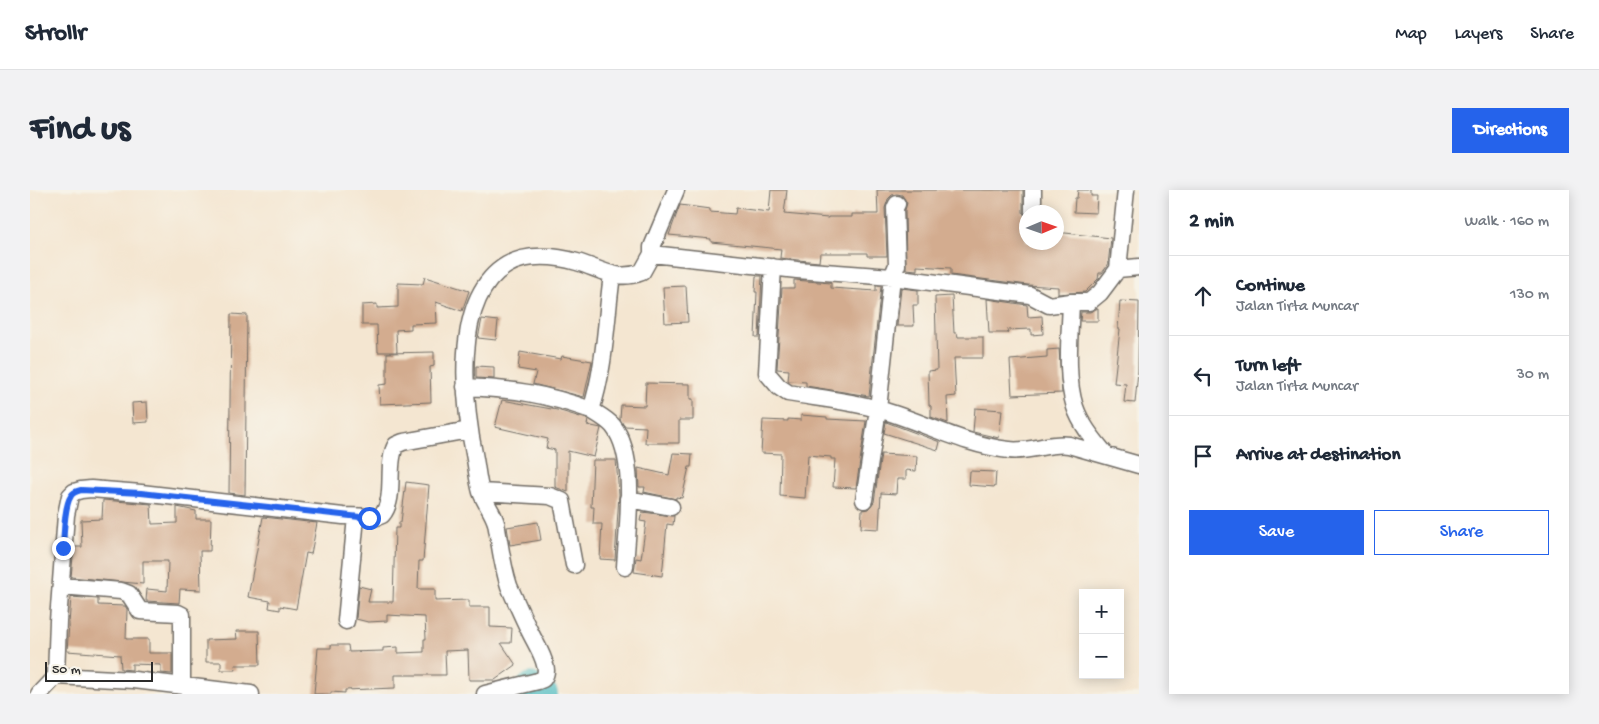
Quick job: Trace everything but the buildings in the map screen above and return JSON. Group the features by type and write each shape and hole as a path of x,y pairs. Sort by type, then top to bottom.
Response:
{"street":[{"path":"485,694 538,681 543,679 546,671 543,659 509,585 503,565 495,521 481,492 469,430 465,386 468,341 472,314 478,297 488,280 508,264 526,258 552,257 577,262 612,275 632,276 642,272 652,254 652,247 676,190"},
{"path":"1033,190 1033,205"},
{"path":"652,254 797,270 892,277 1030,295 1049,306 1071,302 1089,302 1100,293 1118,268 1126,190"},
{"path":"864,500 878,409 892,277 897,265 895,208 897,204"},
{"path":"772,267 767,373 779,387 788,393 878,409 963,439 997,448 1021,451 1059,444 1069,445 1139,466"},
{"path":"1118,268 1139,267"},
{"path":"591,410 600,374 612,275"},
{"path":"1071,302 1070,374 1073,401 1083,423 1106,455"},
{"path":"465,386 506,388 549,396 591,410 614,427 627,461 628,499 625,567"},
{"path":"39,694 56,676 67,506 70,496 74,492 81,490 141,493 356,517 377,517 385,512 393,453 396,445 403,442 469,430"},
{"path":"481,492 550,496 562,502 574,565"},
{"path":"628,499 671,507"},
{"path":"346,621 356,517"},
{"path":"61,586 121,591 129,594 140,611 178,613 182,615 182,685"},
{"path":"56,676 111,678 252,694"}],"waterway":[{"path":"522,694 531,685 545,694"}],"route":[{"path":"63,548 67,506 70,496 74,492 81,490 141,493 369,518"}]}
